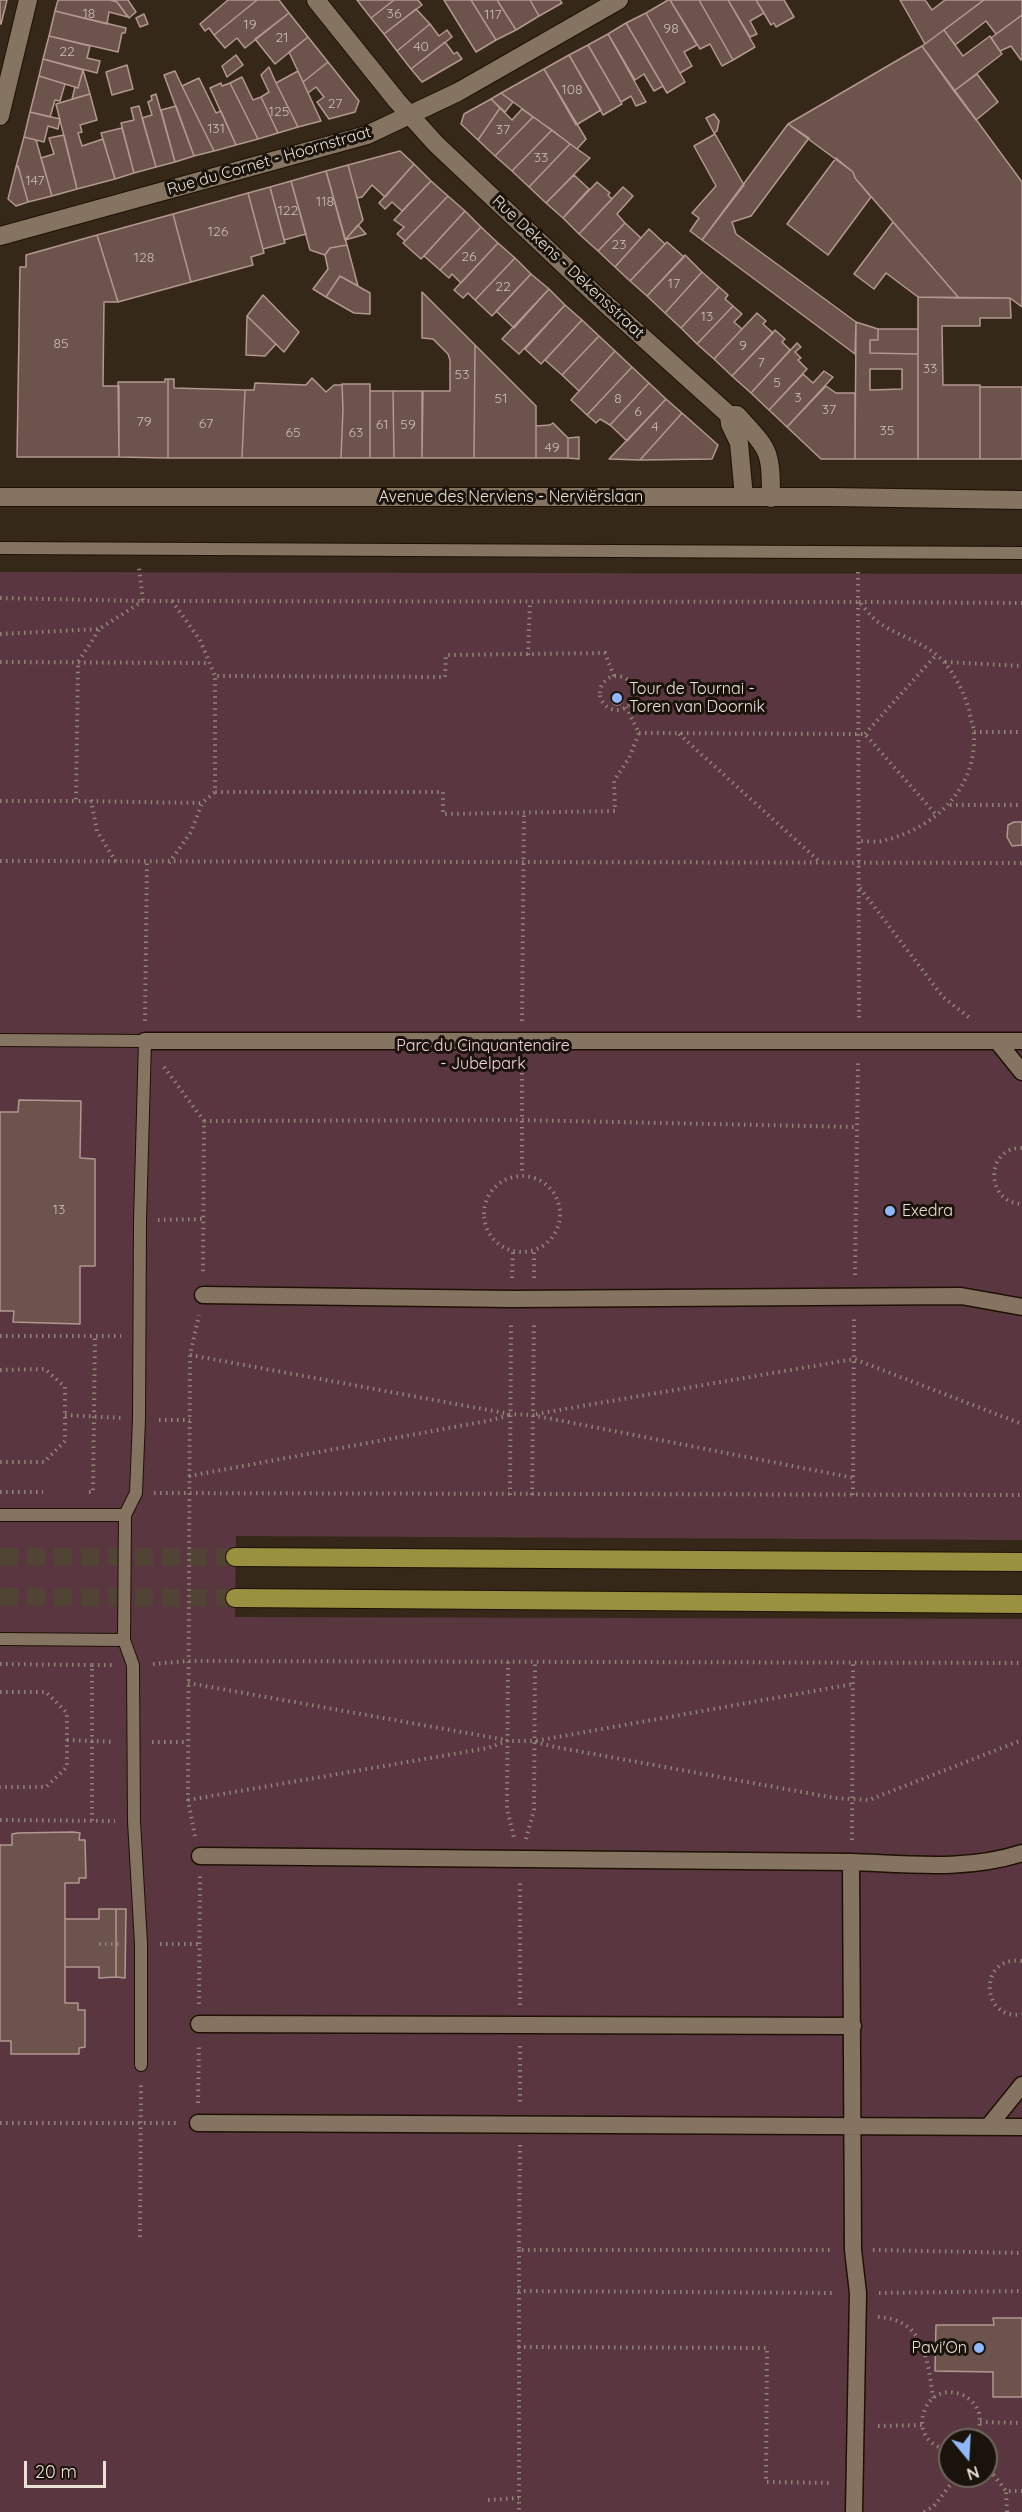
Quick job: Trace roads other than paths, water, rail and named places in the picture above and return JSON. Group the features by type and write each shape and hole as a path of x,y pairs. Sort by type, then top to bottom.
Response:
{"highway":[{"path":"235,1557 1022,1562"},
{"path":"235,1598 1022,1604"}],"street":[{"path":"0,116 28,0"},
{"name":"Rue Dekens - Dekensstraat","path":"316,0 363,60 436,144 598,297 729,415 730,424 739,443 744,497"},
{"name":"Rue du Cornet - Hoornstraat","path":"0,236 367,135 458,92 620,0"},
{"name":"Rue Dekens - Dekensstraat","path":"729,415 737,415 765,446 771,463 771,498"},
{"name":"Avenue des Nerviens - Nerviërslaan","path":"0,497 744,497 1022,500"},
{"path":"145,1041 1022,1041"},
{"path":"997,1041 1022,1072"},
{"path":"203,1295 512,1299 961,1296 1022,1307"},
{"path":"200,1856 970,1865 1022,1853"},
{"path":"851,1862 853,2250 858,2293 854,2512"},
{"path":"199,2024 853,2026"},
{"path":"988,2127 1022,2085"},
{"path":"198,2123 1022,2127"}],"lane":[{"path":"0,548 1022,553"},
{"path":"0,1040 145,1041 140,1221 139,1419 136,1493 125,1515 124,1640 133,1665 134,1821 141,1944 141,2065"},
{"path":"0,1515 125,1515"},
{"path":"0,1639 124,1640"}],"tunnel":[{"path":"0,1557 235,1557"},
{"path":"0,1597 235,1598"}],"place":[{"name":"Tour de Tournai - Toren van Doornik","path":"617,698"},
{"name":"Exedra","path":"890,1211"},
{"name":"Pavi'On","path":"979,2348"}],"park label":[{"name":"Parc du Cinquantenaire - Jubelpark","path":"483,1055"}]}
